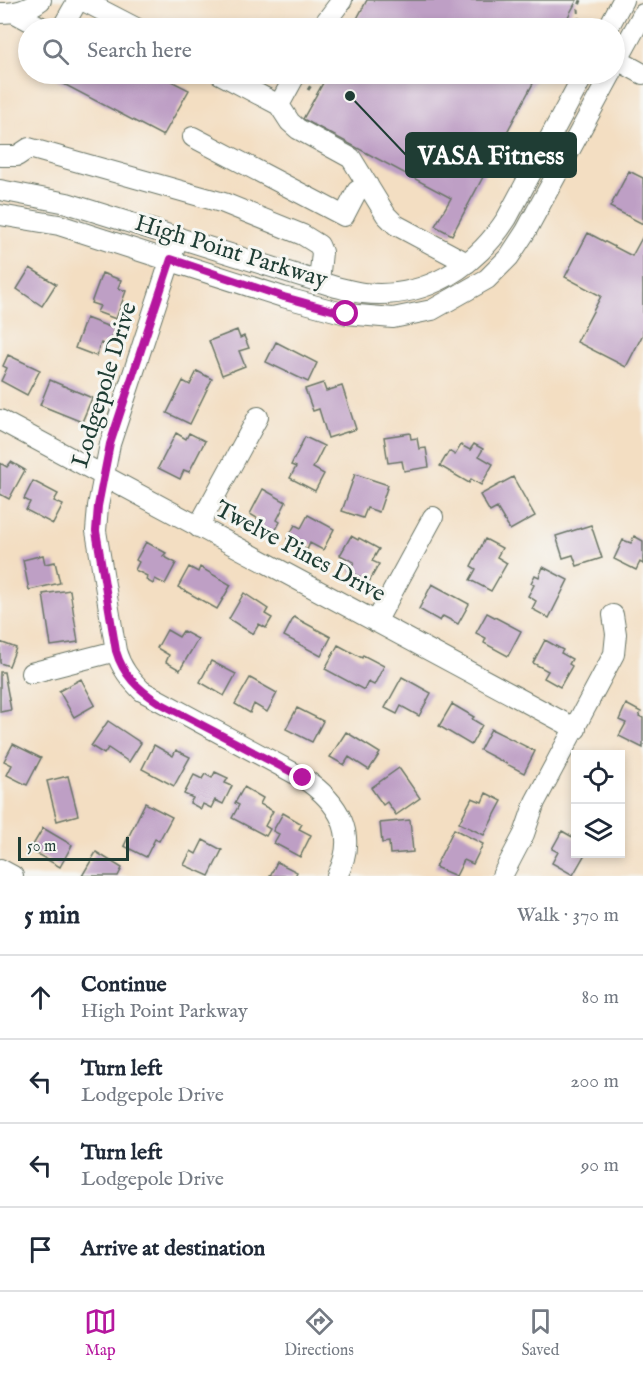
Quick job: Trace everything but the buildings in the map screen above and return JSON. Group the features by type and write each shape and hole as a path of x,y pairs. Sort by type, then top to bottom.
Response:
{"street":[{"path":"7,13 33,6 41,0"},
{"path":"68,18 80,0 116,18"},
{"path":"328,18 342,0"},
{"path":"613,18 623,0"},
{"name":"High Point Parkway","path":"625,46 643,14"},
{"path":"625,68 643,74"},
{"path":"239,84 279,105 290,122 298,129 351,158 386,215 396,225 467,263"},
{"path":"279,105 291,84"},
{"name":"High Point Parkway","path":"0,190 67,203 319,282 363,293 394,292 422,287 448,277 467,263 495,236 507,218 579,84"},
{"name":"High Point Parkway","path":"0,215 59,225 284,297 346,314 393,318 432,310 487,279 508,257 526,231 604,84"},
{"path":"193,137 344,216 357,191 368,185"},
{"path":"0,156 17,156 29,148 224,203 292,231 319,245 322,252 319,282"},
{"name":"Lodgepole Drive","path":"178,237 110,444 98,506 96,531 116,651 120,665 142,691 321,790 334,805 344,823 345,854 337,876"},
{"path":"198,527 258,417"},
{"name":"Twelve Pines Drive","path":"0,420 576,729"},
{"path":"376,622 433,517"},
{"path":"502,876 524,834 535,802 614,654 616,634 613,615"},
{"path":"31,673 116,651"},
{"path":"0,869 13,876"}],"path":[{"path":"579,18 580,0"}],"place":[{"name":"VASA Fitness","path":"350,96"}],"route":[{"path":"303,778 158,702 129,678 120,665 116,651 96,531 98,506 110,444 171,259 284,297 346,314"}]}
